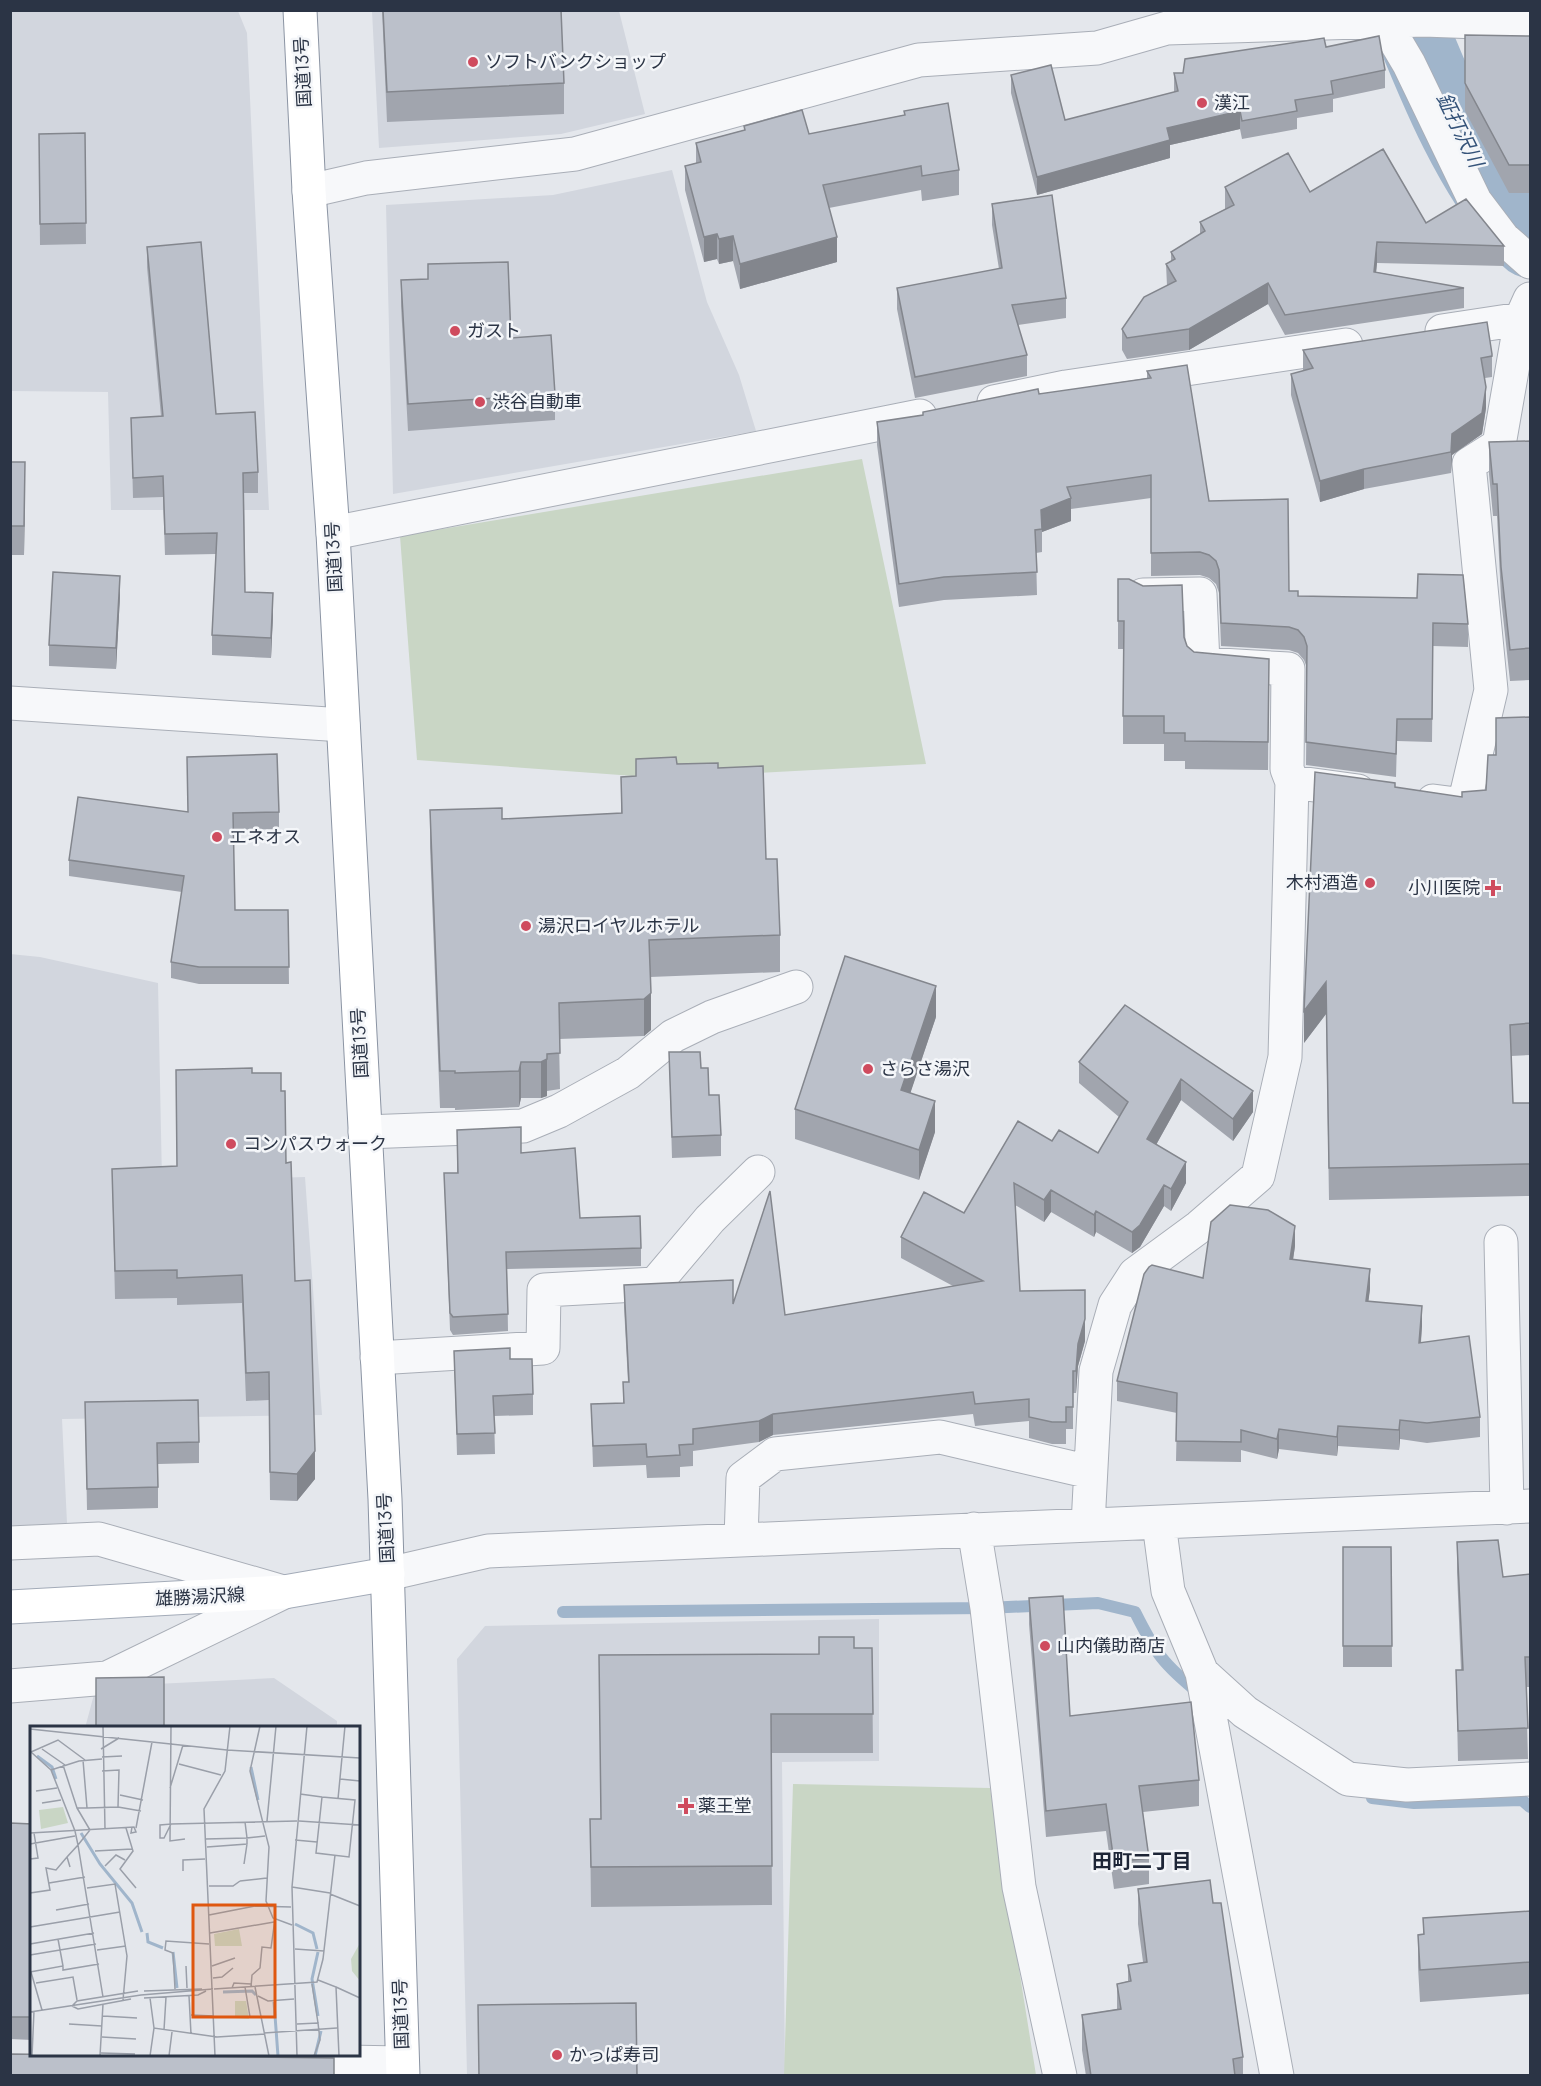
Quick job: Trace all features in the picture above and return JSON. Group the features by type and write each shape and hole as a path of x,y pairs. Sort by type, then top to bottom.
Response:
{"main road":[{"name":"国道13号","path":"300,10 309,191 333,533 388,1574 402,2069"},
{"name":"雄勝湯沢線","path":"10,1607 284,1592 388,1574"}],"street":[{"path":"309,191 366,178 574,154 919,60 1097,48 1167,28 1382,15 1424,20 1530,24"},
{"path":"1382,15 1409,64 1475,201 1503,238 1530,262"},
{"path":"1292,782 1464,805 1491,690 1470,464 1499,445 1526,309 1417,335"},
{"path":"333,533 1066,387 1372,342"},
{"path":"1088,1525 1096,1371 1115,1305 1136,1274 1198,1227 1258,1176 1285,1057 1292,782 1287,769 1288,669 1203,664 1200,594 1143,595"},
{"path":"10,703 343,725"},
{"path":"365,1132 523,1126 559,1110 628,1073 673,1036 712,1017 796,987"},
{"path":"377,1358 543,1348 544,1290 655,1284 710,1220 758,1173"},
{"path":"388,1574 488,1551 1519,1507 1501,1242"},
{"path":"741,1540 743,1478 775,1454 940,1437 1090,1472"},
{"path":"1159,1522 1168,1591 1202,1673 1277,2076"},
{"path":"974,1529 987,1608 1019,1887 1060,2076"},
{"path":"10,1543 99,1539 284,1592"},
{"path":"10,1686 107,1678 284,1592"},
{"path":"1202,1673 1245,1712 1348,1779 1407,1785 1530,1779"},
{"path":"260,2061 402,2069"}],"shaded area":[{"path":"11,11 238,11 247,33 269,510 111,510 108,392 11,391"},
{"path":"372,11 619,11 645,114 561,134 379,148"},
{"path":"672,170 707,302 739,375 756,431 393,494 386,205 553,195"},
{"path":"10,954 40,957 158,983 162,1181 305,1177 322,1415 62,1419 67,1523 11,1526"},
{"path":"879,1619 879,1761 782,1762 785,2075 467,2075 457,1659 485,1626"},
{"path":"274,1678 337,1721 337,1726 86,1726 96,1687"}],"green space":[{"path":"862,459 926,764 661,778 417,760 400,536"},
{"path":"793,1784 990,1788 1036,2075 784,2076"}],"building":[{"name":"ソフトバンクショップ","path":"383,10 561,10 564,83 387,92"},
{"path":"1465,35 1530,36 1530,165 1509,165 1465,83"},
{"path":"1379,36 1385,70 1331,81 1333,94 1295,100 1297,111 1242,121 1240,111 1167,128 1170,140 1037,177 1011,75 1051,65 1065,120 1178,91 1174,73 1183,73 1185,59 1324,38 1326,47"},
{"path":"948,103 959,170 922,176 921,166 823,185 837,237 740,264 733,236 719,239 717,234 704,237 685,166 701,162 696,143 745,130 744,126 802,110 809,134 905,115 904,111"},
{"path":"85,133 86,223 40,224 39,134"},
{"path":"1383,149 1426,223 1466,199 1504,246 1377,242 1374,272 1464,288 1285,315 1268,283 1189,329 1127,338 1122,329 1144,297 1176,281 1166,264 1175,259 1171,252 1205,231 1200,222 1234,205 1225,187 1288,153 1310,192"},
{"path":"1052,195 1066,298 1012,305 1027,355 915,377 897,288 1002,268 992,204"},
{"path":"201,242 216,414 255,412 258,472 243,473 245,592 273,593 271,638 212,635 217,533 165,534 163,476 133,478 131,418 163,416 147,247"},
{"path":"508,262 511,338 551,335 555,394 408,404 401,280 428,279 428,264"},
{"path":"1487,322 1492,356 1481,358 1486,387 1482,413 1452,434 1451,452 1364,469 1320,481 1291,374 1313,368 1303,350"},
{"path":"1187,365 1209,501 1288,499 1289,591 1298,591 1298,596 1417,598 1418,574 1463,575 1468,624 1433,623 1432,719 1397,719 1396,754 1306,742 1307,646 1304,637 1298,630 1289,627 1221,623 1219,570 1216,561 1200,552 1151,553 1151,475 1067,487 1071,498 1041,510 1042,529 1035,530 1037,572 944,577 899,584 877,422 923,415 923,412 1038,389 1039,394 1151,378 1147,371"},
{"path":"1530,441 1530,648 1510,650 1501,567 1497,484 1493,484 1489,442"},
{"path":"10,462 25,462 24,526 10,526"},
{"path":"53,572 120,576 116,648 49,645"},
{"path":"1118,579 1129,579 1143,586 1182,585 1184,637 1187,646 1194,652 1269,659 1268,742 1185,741 1185,733 1164,733 1164,716 1123,716 1124,621 1118,621"},
{"path":"1530,717 1530,1023 1510,1025 1513,1103 1530,1103 1530,1164 1329,1168 1326,982 1304,1011 1315,772 1395,783 1395,787 1462,797 1462,792 1486,790 1488,755 1496,755 1496,718"},
{"path":"277,754 279,812 233,813 235,910 288,910 289,967 199,967 171,962 184,876 69,860 78,797 188,812 187,757"},
{"name":"湯沢ロイヤルホテル","path":"676,757 677,764 718,763 718,768 763,766 766,859 777,859 780,935 649,940 651,993 644,999 559,1003 560,1053 547,1054 547,1059 541,1062 521,1062 519,1071 455,1073 455,1071 440,1071 430,810 502,808 502,819 622,813 621,777 636,776 636,759"},
{"name":"さらさ湯沢","path":"845,956 936,986 901,1090 935,1101 919,1150 795,1109"},
{"path":"1125,1005 1253,1091 1233,1119 1181,1079 1147,1139 1186,1162 1171,1189 1164,1185 1140,1225 1132,1232 1096,1211 1094,1215 1051,1190 1044,1200 1014,1183 1020,1291 1085,1290 1085,1319 1078,1344 1076,1371 1073,1371 1073,1407 1066,1407 1066,1422 1052,1422 1029,1417 1029,1399 975,1404 973,1392 773,1414 759,1421 693,1429 693,1444 679,1445 680,1455 647,1457 646,1444 593,1446 591,1404 624,1403 623,1382 629,1382 624,1285 733,1280 733,1304 770,1191 785,1315 983,1281 901,1237 924,1192 964,1213 1018,1121 1052,1141 1059,1130 1098,1153 1128,1102 1079,1062"},
{"path":"669,1052 700,1052 701,1068 708,1068 709,1095 719,1095 721,1135 672,1137"},
{"path":"252,1068 252,1073 281,1073 281,1091 285,1091 286,1163 291,1162 295,1281 310,1280 315,1451 297,1474 270,1472 269,1372 246,1373 242,1275 177,1278 177,1270 115,1271 112,1169 177,1166 176,1070"},
{"path":"521,1127 521,1153 575,1148 580,1218 640,1216 641,1248 506,1252 508,1314 453,1317 450,1313 444,1173 458,1173 457,1130"},
{"path":"1230,1205 1268,1210 1295,1226 1290,1259 1370,1269 1366,1301 1422,1306 1419,1343 1469,1336 1480,1417 1427,1423 1400,1420 1399,1430 1338,1426 1337,1437 1279,1429 1277,1439 1241,1430 1241,1442 1176,1441 1177,1393 1117,1381 1144,1274 1152,1265 1203,1278 1211,1222"},
{"path":"510,1348 510,1359 532,1359 533,1394 493,1396 495,1433 457,1434 454,1351"},
{"path":"198,1400 199,1442 157,1443 158,1487 87,1489 85,1402"},
{"path":"1498,1540 1503,1577 1530,1574 1530,1657 1525,1657 1528,1728 1458,1731 1456,1670 1463,1670 1457,1542"},
{"path":"1343,1547 1391,1547 1392,1646 1343,1646"},
{"path":"1063,1596 1070,1716 1191,1702 1199,1780 1139,1786 1149,1858 1114,1862 1106,1804 1046,1811 1029,1598"},
{"name":"薬王堂","path":"819,1637 854,1637 854,1648 872,1648 873,1714 771,1714 772,1866 591,1867 590,1819 601,1819 599,1655 819,1654"},
{"path":"164,1677 164,1726 96,1726 96,1678"},
{"path":"10,1823 30,1824 30,2017 10,2017"},
{"path":"1210,1880 1213,1903 1221,1903 1243,2057 1233,2059 1235,2076 1091,2076 1082,2015 1121,2009 1117,1984 1131,1981 1128,1965 1147,1962 1138,1889"},
{"path":"1530,1911 1530,1962 1420,1970 1418,1935 1424,1934 1423,1918"},
{"path":"636,2003 637,2076 479,2076 478,2005"},
{"path":"10,2054 334,2058 334,2076 10,2076"}],"waterway":[{"name":"鉦打沢川","path":"1404,10 1442,101 1473,162 1509,217 1530,241"},
{"path":"563,1612 987,1608 1098,1603 1135,1612 1162,1658 1200,1694"},
{"path":"1372,1798 1414,1803 1522,1800 1530,1807"}],"place":[{"name":"ソフトバンクショップ","path":"473,62"},
{"name":"漢江","path":"1202,103"},
{"name":"ガスト","path":"455,331"},
{"name":"渋谷自動車","path":"480,402"},
{"name":"エネオス","path":"217,837"},
{"name":"木村酒造","path":"1370,883"},
{"name":"小川医院","path":"1493,888"},
{"name":"湯沢ロイヤルホテル","path":"526,926"},
{"name":"さらさ湯沢","path":"868,1069"},
{"name":"コンパスウォーク","path":"231,1144"},
{"name":"山内儀助商店","path":"1045,1646"},
{"name":"薬王堂","path":"686,1806"},
{"name":"かっぱ寿司","path":"557,2055"}],"district":[{"name":"田町二丁目","path":"1142,1861"}]}
